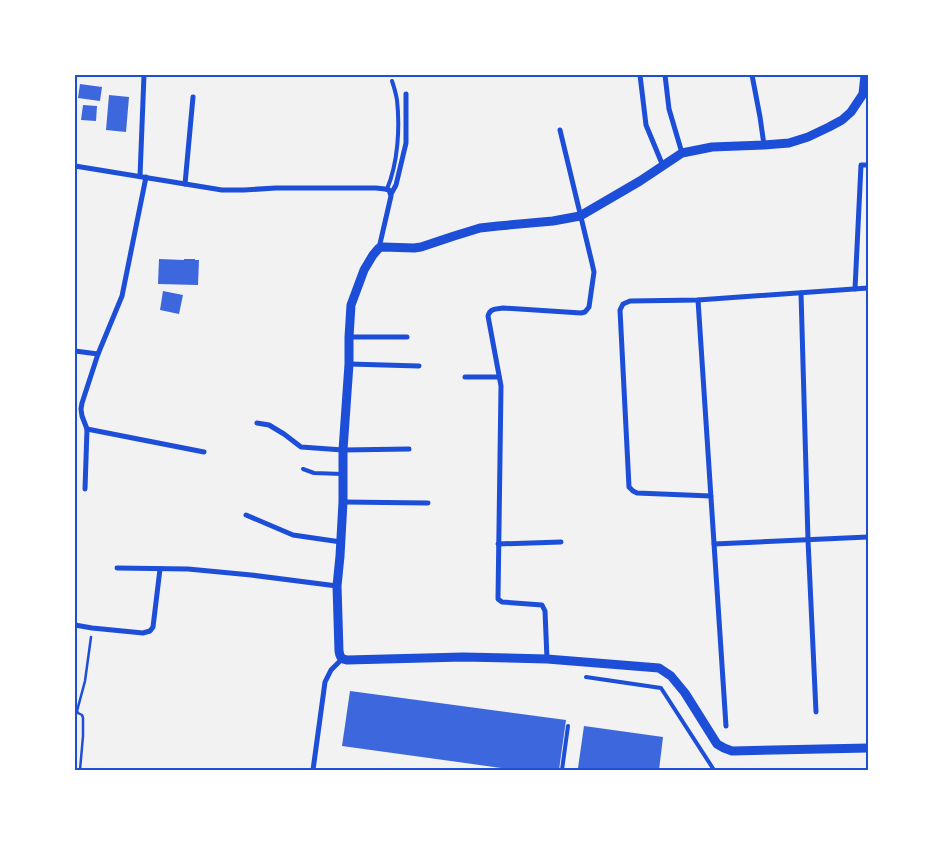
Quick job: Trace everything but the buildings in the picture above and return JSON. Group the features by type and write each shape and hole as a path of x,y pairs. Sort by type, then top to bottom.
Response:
{"street":[{"path":"85,489 87,429 81,409 84,394 98,354 122,296 143,176 144,75"},
{"path":"640,75 646,125 663,166"},
{"path":"665,75 669,109 682,153"},
{"path":"752,75 764,145"},
{"path":"379,248 421,247 480,228 553,221 580,216 640,182 682,153 712,147 764,145 795,141 808,137 829,128 851,112 865,95 865,76"},
{"path":"342,659 339,651 337,586 343,502 343,450 350,364 351,305 364,270 379,248 389,191 396,185 406,143 406,94"},
{"path":"185,184 193,97"},
{"path":"547,659 544,607 542,605 502,602 498,599 500,394 499,376 488,316 493,309 503,308 581,313 585,312 589,307 594,272 560,130"},
{"path":"855,289 860,165 868,165"},
{"path":"75,166 222,190 376,188 389,191"},
{"path":"711,496 637,493 629,487 620,310 624,304 630,301 698,300 868,288"},
{"path":"801,293 808,540 816,712"},
{"path":"698,300 726,726"},
{"path":"349,337 407,337"},
{"path":"75,352 98,354"},
{"path":"350,364 419,366"},
{"path":"465,376 499,376"},
{"path":"257,422 269,425 301,446 343,450 410,449"},
{"path":"87,429 204,452"},
{"path":"343,502 428,503"},
{"path":"246,515 293,535 341,542"},
{"path":"714,544 868,536"},
{"path":"498,544 561,542"},
{"path":"117,568 188,569 337,586"},
{"path":"75,625 148,632 152,629 160,569"},
{"path":"342,659 463,656 547,659 660,668 671,676 685,692 717,744 732,751 868,748"},
{"path":"313,770 325,682 331,670 342,659"}],"lane":[{"path":"389,191 394,169 398,133 397,100 392,81"},
{"path":"303,469 314,473 342,474"},
{"path":"586,677 661,688 714,770"},
{"path":"562,770 568,726"}],"path":[{"path":"80,770 83,718 77,711 86,681 92,628"}]}
